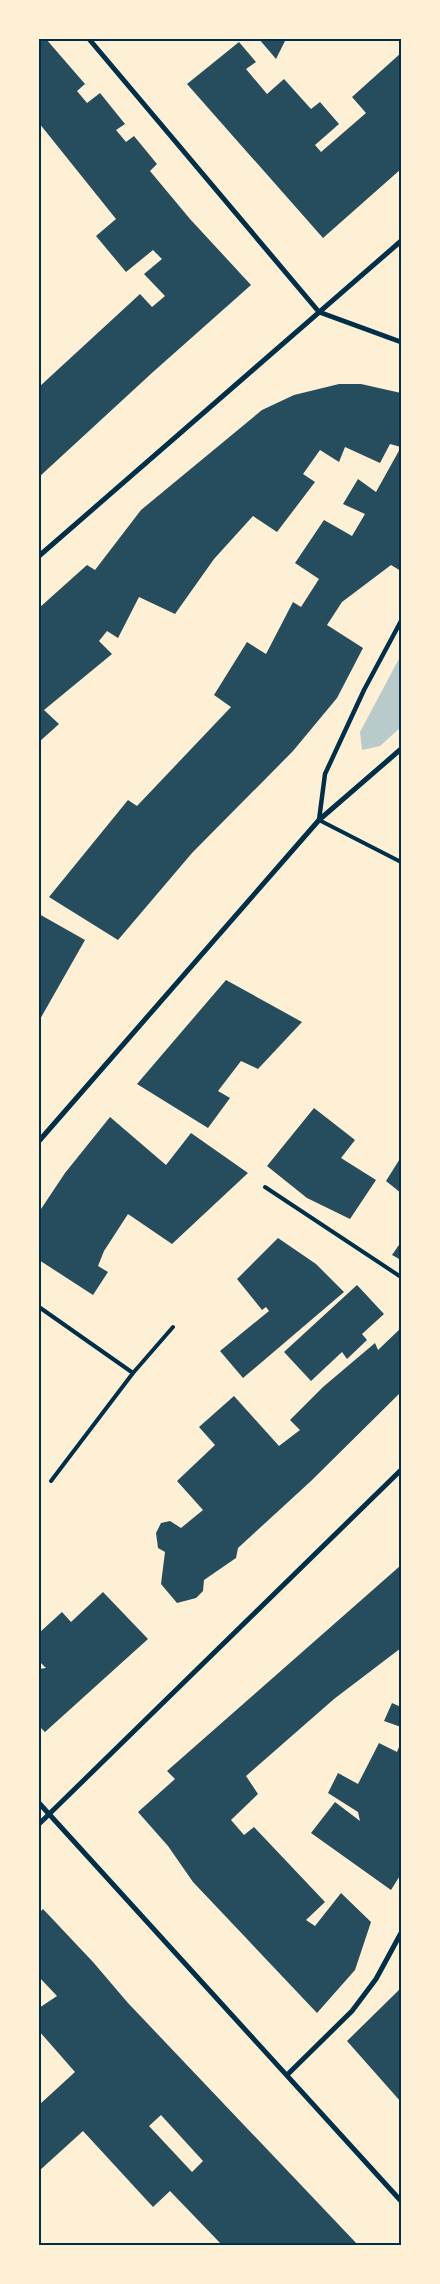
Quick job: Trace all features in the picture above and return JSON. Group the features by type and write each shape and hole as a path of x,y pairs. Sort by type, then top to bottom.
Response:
{"street":[{"path":"89,39 319,312 401,342"},
{"path":"39,556 401,240"},
{"path":"319,820 325,774 364,690 401,622"},
{"path":"39,1141 319,820 401,749"},
{"path":"39,1824 401,1470"},
{"path":"39,1803 401,2201"},
{"path":"286,2075 352,2011 376,1979 401,1933"}],"lane":[{"path":"319,820 401,862"},
{"path":"265,1188 401,1277"},
{"path":"39,1307 133,1373"},
{"path":"51,1481 133,1373 173,1327"}],"shaded area":[{"path":"401,655 401,727 380,746 362,750 360,732"}],"building":[{"path":"39,39 46,39 85,84 77,91 87,103 100,93 125,124 116,130 126,142 134,136 157,164 150,171 190,219 251,285 39,477 39,387 140,294 152,307 165,296 144,274 162,259 153,250 126,272 96,236 116,219 39,123"},
{"path":"259,39 286,39 276,59"},
{"path":"239,42 256,62 246,69 267,94 284,79 311,109 320,102 339,124 315,145 321,152 366,113 352,97 401,53 401,169 323,238 187,84"},
{"path":"339,384 361,384 401,393 401,447 390,444 380,463 345,447 339,462 320,450 303,474 315,482 277,532 253,516 214,559 175,614 139,597 118,638 107,631 99,641 112,654 44,710 59,724 39,742 39,608 87,565 95,570 141,510 262,410 294,395"},
{"path":"401,447 401,571 391,565 342,602 327,625 363,648 337,698 293,751 192,853 118,940 49,897 128,800 137,806 231,707 214,695 247,642 266,654 293,602 301,607 319,579 295,563 324,520 352,536 365,514 343,504 358,479 376,492"},
{"path":"39,914 85,940 39,1021"},
{"path":"226,980 302,1022 258,1069 241,1061 218,1091 230,1098 208,1128 137,1084"},
{"path":"314,1108 355,1140 341,1158 376,1180 350,1219 307,1198 267,1166"},
{"path":"110,1117 166,1165 191,1133 248,1173 172,1244 128,1214 104,1251 98,1266 108,1272 93,1295 39,1260 39,1212 65,1173"},
{"path":"401,1157 401,1193 386,1181"},
{"path":"278,1238 316,1264 344,1292 243,1378 220,1351 269,1311 266,1307 262,1310 237,1279"},
{"path":"401,1242 401,1260 392,1255"},
{"path":"357,1285 384,1314 362,1334 367,1340 347,1359 342,1352 311,1381 284,1352"},
{"path":"401,1328 401,1392 311,1481 238,1548 236,1558 204,1580 203,1591 196,1598 177,1603 161,1584 165,1552 158,1548 156,1533 161,1523 170,1521 181,1528 203,1510 177,1481 215,1445 199,1427 234,1396 279,1446 300,1430 290,1420 323,1387 375,1343 378,1350"},
{"path":"400,1566 401,1648 334,1699 246,1776 258,1794 231,1820 244,1835 254,1827 325,1902 306,1920 315,1926 341,1893 371,1922 355,1970 317,2013 193,1882 168,1846 138,1812 175,1779 167,1771"},
{"path":"103,1592 148,1639 45,1732 39,1726 39,1669 46,1668 39,1661 39,1633 62,1612 71,1622"},
{"path":"392,1703 401,1707 401,1727 384,1721"},
{"path":"401,1742 401,1874 391,1890 311,1833 335,1802 360,1821 358,1812 328,1793 338,1773 358,1784 379,1743 397,1752"},
{"path":"43,1909 93,1962 128,2003 358,2245 222,2245 170,2191 153,2207 83,2131 39,2171 39,2105 75,2072 39,2031 39,2008 57,1996 39,1977 39,1913","holes":["161,2115 203,2161 192,2172 149,2126"]},
{"path":"401,1988 401,2102 347,2041"}]}
